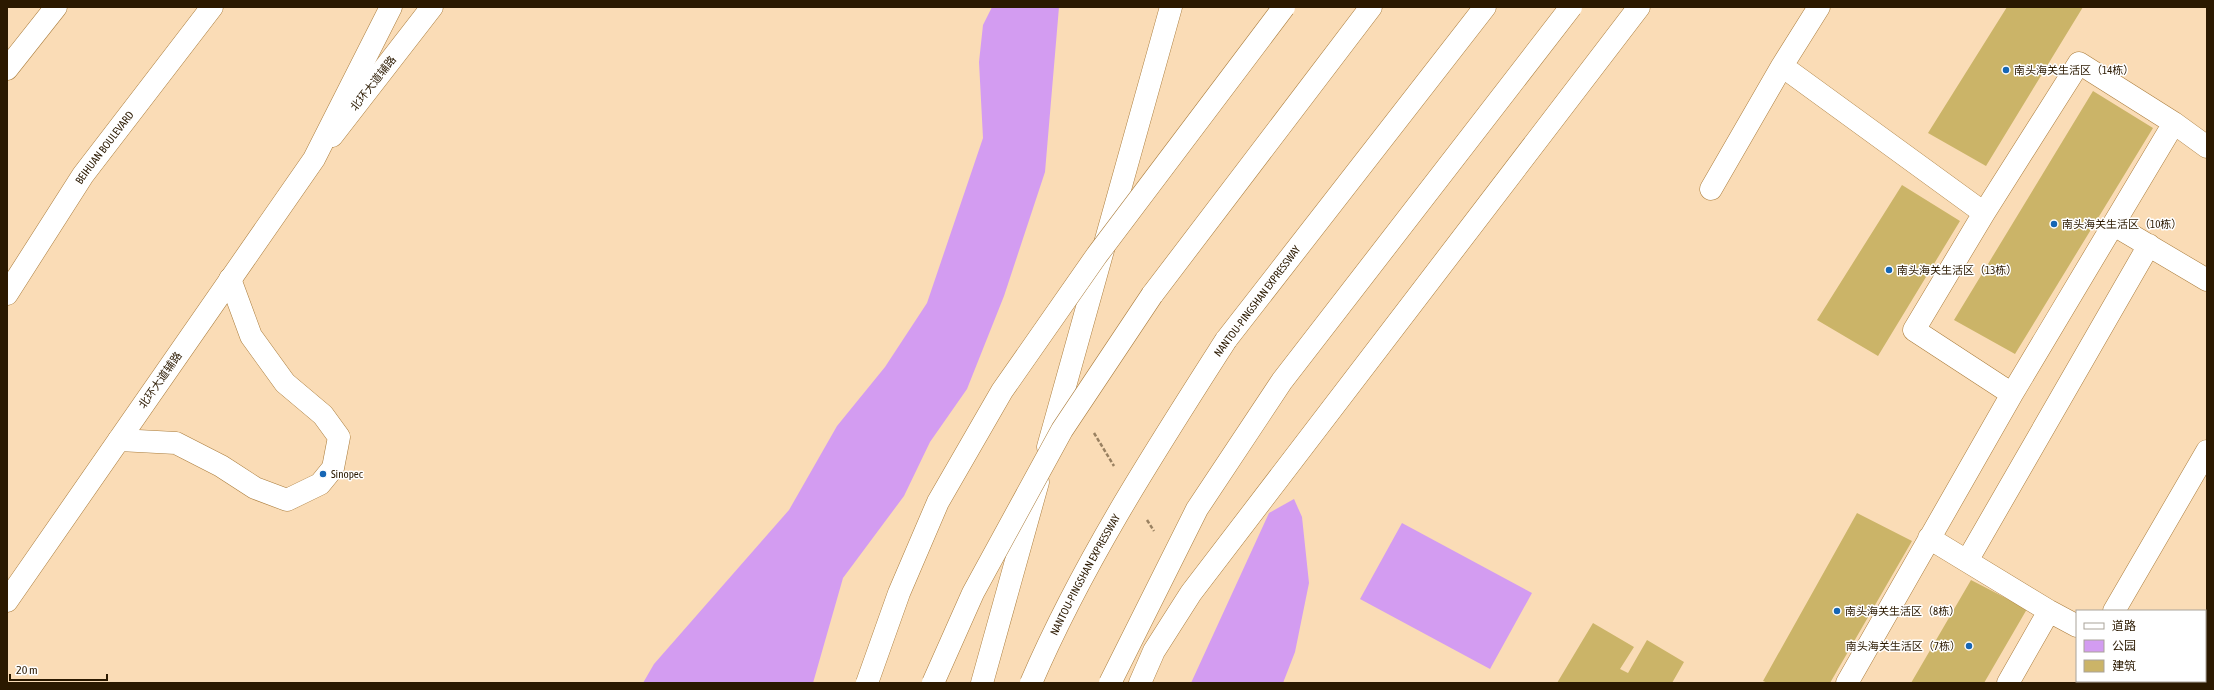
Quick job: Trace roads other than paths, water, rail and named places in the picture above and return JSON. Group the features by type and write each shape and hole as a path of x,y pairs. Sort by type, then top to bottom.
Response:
{"main road":[{"path":"7,69 56,7"},
{"name":"BEIHUAN BOULEVARD","path":"7,294 83,174 212,7"},
{"name":"北环大道辅路","path":"314,158 391,7"},
{"name":"北环大道辅路","path":"7,601 314,158 432,7"},
{"path":"982,683 1171,7"},
{"path":"867,683 899,593 938,502 1002,391 1097,254 1284,7"},
{"path":"933,683 974,593 1062,430 1152,295 1371,7"},
{"name":"NANTOU-PINGSHAN EXPRESSWAY","path":"1031,683 1050,639 1138,477 1226,340 1485,7"},
{"path":"1110,683 1197,509 1282,381 1571,7"},
{"path":"1140,683 1154,651 1196,587 1640,7"},
{"path":"1711,189 1782,66 1819,7"},
{"path":"2012,394 1914,330 1984,213 2079,63 2174,123 2207,147"},
{"path":"1782,66 1984,213"},
{"path":"1847,683 2012,394 2174,123"},
{"path":"2114,225 2207,280"},
{"path":"1967,561 2149,245"},
{"path":"119,440 176,443 221,466 255,488 286,500 320,484 332,468 339,437 323,415 285,383 251,336 230,279"},
{"path":"2115,610 2207,451"},
{"path":"1930,538 2049,611 2076,625"},
{"path":"2008,683 2049,611"}],"place":[{"name":"南头海关生活区（14栋）","path":"2006,70"},
{"name":"南头海关生活区（10栋）","path":"2054,224"},
{"name":"南头海关生活区（13栋）","path":"1889,270"},
{"name":"Sinopec","path":"323,474"},
{"name":"南头海关生活区（8栋）","path":"1837,611"},
{"name":"南头海关生活区（7栋）","path":"1969,646"}]}
